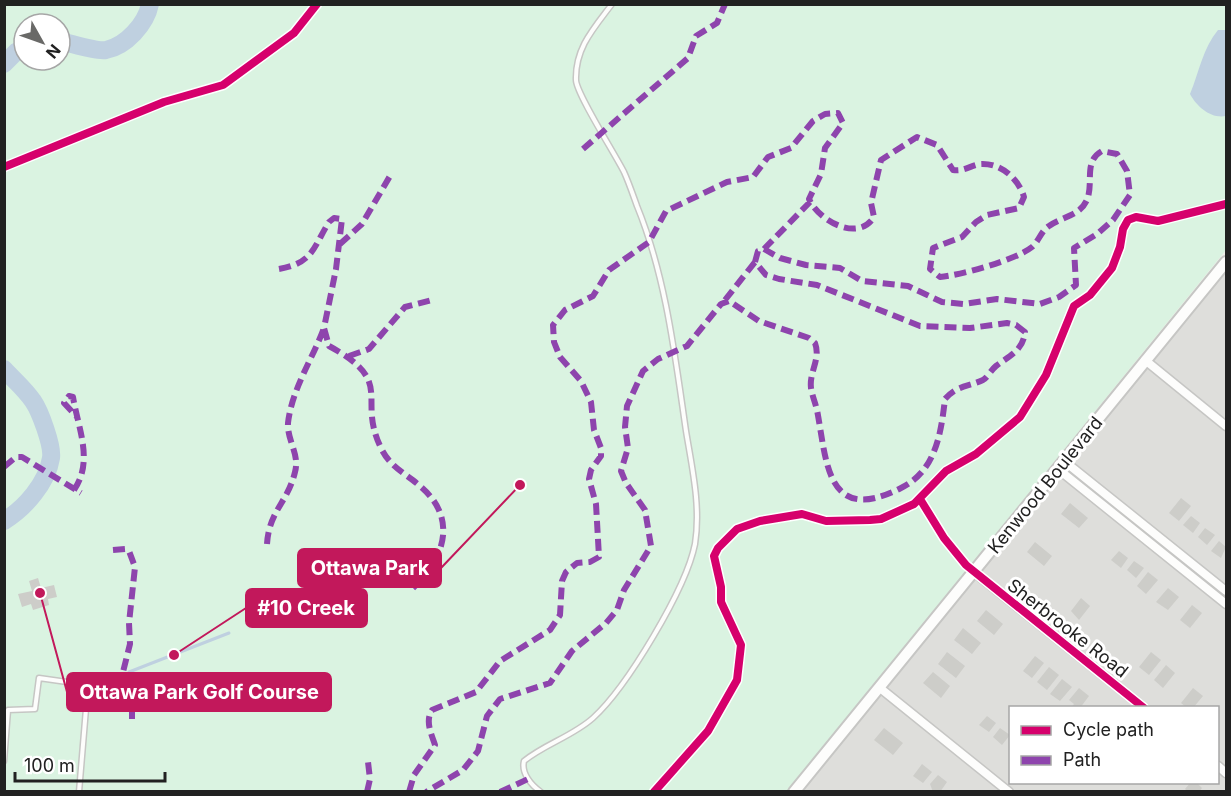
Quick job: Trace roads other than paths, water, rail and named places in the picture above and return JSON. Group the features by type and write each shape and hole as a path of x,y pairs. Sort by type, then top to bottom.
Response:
{"street":[{"name":"Kenwood Boulevard","path":"794,792 1227,262"},
{"path":"1145,360 1227,426"},
{"path":"1061,465 1227,591"},
{"path":"1061,465 1227,604"},
{"name":"Sherbrooke Road","path":"974,572 1142,706"},
{"path":"880,688 1009,792"}],"lane":[{"path":"541,792 525,775 522,768 524,761 592,720 606,705 639,658 674,597 688,567 695,543 697,504 672,333 644,222 623,172 576,82 578,58 585,39 612,4"},
{"path":"4,761 8,710 34,709 39,678 88,685 79,792"}],"water":[{"path":"1218,30 1226,30 1226,116 1215,116 1205,111 1190,94 1205,52"}],"waterway":[{"path":"72,44 97,50 106,50 121,44 140,26 150,4"},
{"path":"4,64 12,56"},
{"path":"4,369 36,406 51,453 45,477 34,494 4,521"},
{"path":"129,672 229,633"}],"place":[{"name":"Ottawa Park","path":"520,485"},
{"name":"Ottawa Park Golf Course","path":"40,593"},
{"name":"#10 Creek","path":"174,655"}]}
